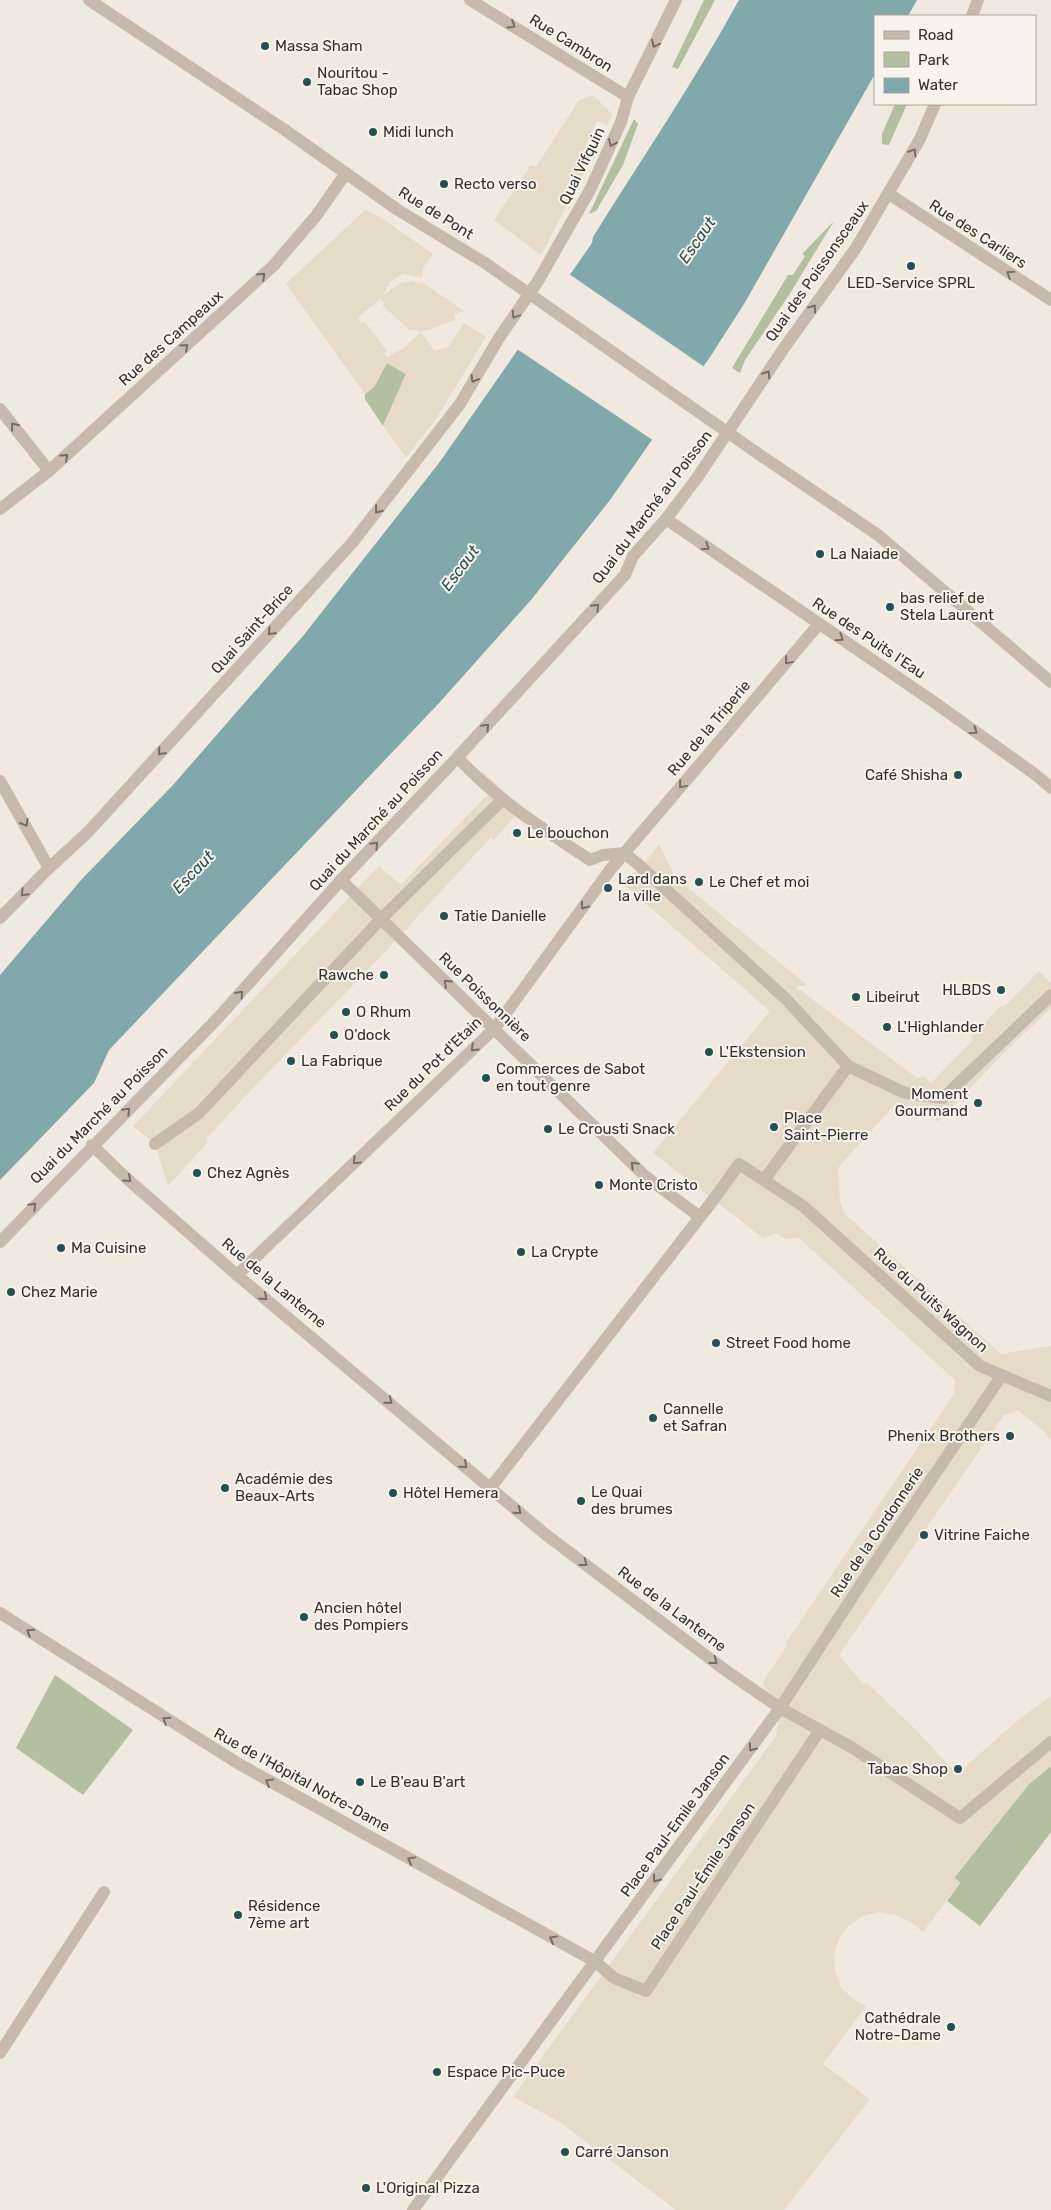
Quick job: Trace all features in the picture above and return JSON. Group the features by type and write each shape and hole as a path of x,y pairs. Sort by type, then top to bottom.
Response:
{"street":[{"name":"Rue de Pont","path":"89,0 282,128 398,210 485,263 878,535 1051,682"},
{"name":"Rue Cambron","path":"470,0 628,97"},
{"name":"Quai Vifquin","path":"499,338 542,274 591,188 621,122 628,97 676,0"},
{"path":"972,15 978,0"},
{"name":"Quai des Poissonsceaux","path":"750,400 784,348 856,248 920,139 935,105"},
{"name":"Rue des Campeaux","path":"0,509 49,471 273,266 316,216 346,173"},
{"name":"Rue des Carliers","path":"889,194 1051,300"},
{"name":"Quai Saint-Brice","path":"0,918 49,868 88,832 352,543 460,404 499,338"},
{"name":"Quai du Marché au Poisson","path":"0,1242 217,1018 341,880 458,758 625,575 633,556 666,519 697,478 750,400"},
{"path":"0,409 49,471"},
{"name":"Rue des Puits l'Eau","path":"666,519 930,700 1036,775 1051,788"},
{"name":"Rue de la Triperie","path":"624,854 819,624"},
{"path":"458,758 473,774 521,814 590,860 603,855 624,854 638,864 786,999 848,1066 904,1094 943,1098 1051,995"},
{"path":"0,781 49,868"},
{"path":"155,1144 199,1113 381,919 503,799"},
{"name":"Rue du Pot d'Etain","path":"237,1274 495,1028 624,854"},
{"name":"Rue Poissonnière","path":"341,880 646,1176 700,1217"},
{"path":"490,1487 739,1164 764,1180 848,1066"},
{"name":"Rue de la Lanterne","path":"92,1145 124,1176 237,1274 545,1534 725,1670 780,1708 850,1747 960,1818 1051,1742"},
{"name":"Rue du Puits Wagnon","path":"764,1180 803,1206 980,1366 1051,1396"},
{"name":"Rue de la Cordonnerie","path":"780,1708 874,1564 1002,1375"},
{"name":"Rue de l'Hôpital Notre-Dame","path":"0,1613 246,1769 596,1962"},
{"name":"Place Paul-Emile Janson","path":"413,2210 780,1708"},
{"name":"Place Paul-Émile Janson","path":"596,1962 614,1978 646,1991 820,1730"},
{"path":"0,2053 104,1892"}],"green space":[{"path":"704,0 715,0 678,69 672,67"},
{"path":"895,105 907,105 889,145 882,144 882,134"},
{"path":"634,119 638,124 623,165 596,211 589,214"},
{"path":"834,221 789,295 745,360 740,373 732,368 788,275 793,275 805,256 802,254"},
{"path":"387,363 406,374 383,426 365,399 365,394 374,387"},
{"path":"55,1675 133,1730 83,1795 16,1748"},
{"path":"1051,1766 1051,1832 980,1926 947,1901 960,1883 954,1878 1029,1784"}],"shaded area":[{"path":"593,95 612,114 608,125 597,121 584,149 593,155 541,255 494,220 531,165 536,167 579,100"},
{"path":"365,210 383,219 433,254 423,268 422,278 403,274 390,282 383,295 400,283 413,281 418,284 422,282 464,311 454,314 455,320 421,332 435,351 449,346 464,323 486,337 436,419 406,457 383,426 406,374 387,363 374,387 365,394 286,284","holes":["380,299 384,302 383,306 410,330 413,329 421,332 405,347 387,357 384,353 387,351 365,322 361,323 358,317"]},
{"path":"483,772 518,805 590,860 590,867 515,816 494,840 491,837 385,952 255,1086 206,1139 208,1142 168,1186 155,1144 133,1126 379,866 401,885 489,793 469,774"},
{"path":"659,844 676,878 807,985 796,987 917,1078 924,1076 931,1083 973,1040 971,1036 1001,1006 1004,1007 1039,971 1051,983 1051,1008 1002,1055 938,1122 930,1111 921,1106 907,1107 897,1102 838,1168 840,1201 845,1214 1001,1354 1051,1346 1051,1440 1047,1434 1019,1411 1004,1415 839,1655 863,1684 867,1683 914,1728 957,1774 1017,1721 1051,1696 1051,1766 1029,1784 954,1877 960,1882 923,1932 911,1922 896,1915 879,1912 863,1916 849,1925 839,1939 834,1955 835,1972 841,1987 853,1999 866,2006 823,2064 870,2099 784,2210 676,2210 560,2122 513,2097 776,1736 780,1708 763,1685 764,1680 787,1646 785,1644 954,1394 955,1380 799,1238 785,1239 777,1233 763,1238 653,1153 770,1011 621,882 641,868"}],"water":[{"name":"Escaut","path":"739,0 917,0 909,15 874,15 874,76 744,304 710,357 610,500 531,600 440,702 109,1050 94,1083 0,1180 0,975 82,879 173,785 303,636 439,463 592,243 593,237"}],"pier":[{"path":"569,274 706,368 654,441 517,349"}],"place":[{"name":"Massa Sham","path":"265,46"},
{"name":"Nouritou - Tabac Shop","path":"307,82"},
{"name":"Midi lunch","path":"373,132"},
{"name":"Recto verso","path":"444,184"},
{"name":"LED-Service SPRL","path":"911,266"},
{"name":"La Naiade","path":"820,554"},
{"name":"bas relief de Stela Laurent","path":"890,607"},
{"name":"Café Shisha","path":"958,775"},
{"name":"Le bouchon","path":"517,833"},
{"name":"Le Chef et moi","path":"699,882"},
{"name":"Lard dans la ville","path":"608,888"},
{"name":"Tatie Danielle","path":"444,916"},
{"name":"Rawche","path":"384,975"},
{"name":"HLBDS","path":"1001,990"},
{"name":"Libeirut","path":"856,997"},
{"name":"O Rhum","path":"346,1012"},
{"name":"L'Highlander","path":"887,1027"},
{"name":"O'dock","path":"334,1035"},
{"name":"L'Ekstension","path":"709,1052"},
{"name":"La Fabrique","path":"291,1061"},
{"name":"Commerces de Sabot en tout genre","path":"486,1078"},
{"name":"Moment Gourmand","path":"978,1103"},
{"name":"Place Saint-Pierre","path":"774,1127"},
{"name":"Le Crousti Snack","path":"548,1129"},
{"name":"Chez Agnès","path":"197,1173"},
{"name":"Monte Cristo","path":"599,1185"},
{"name":"Ma Cuisine","path":"61,1248"},
{"name":"La Crypte","path":"521,1252"},
{"name":"Chez Marie","path":"11,1292"},
{"name":"Street Food home","path":"716,1343"},
{"name":"Cannelle et Safran","path":"653,1418"},
{"name":"Phenix Brothers","path":"1010,1436"},
{"name":"Académie des Beaux-Arts","path":"225,1488"},
{"name":"Hôtel Hemera","path":"393,1493"},
{"name":"Le Quai des brumes","path":"581,1501"},
{"name":"Vitrine Faiche","path":"924,1535"},
{"name":"Ancien hôtel des Pompiers","path":"304,1617"},
{"name":"Tabac Shop","path":"958,1769"},
{"name":"Le B'eau B'art","path":"360,1782"},
{"name":"Résidence 7ème art","path":"238,1915"},
{"name":"Cathédrale Notre-Dame","path":"951,2027"},
{"name":"Espace Pic-Puce","path":"437,2072"},
{"name":"Carré Janson","path":"565,2152"},
{"name":"L'Original Pizza","path":"366,2188"}]}
